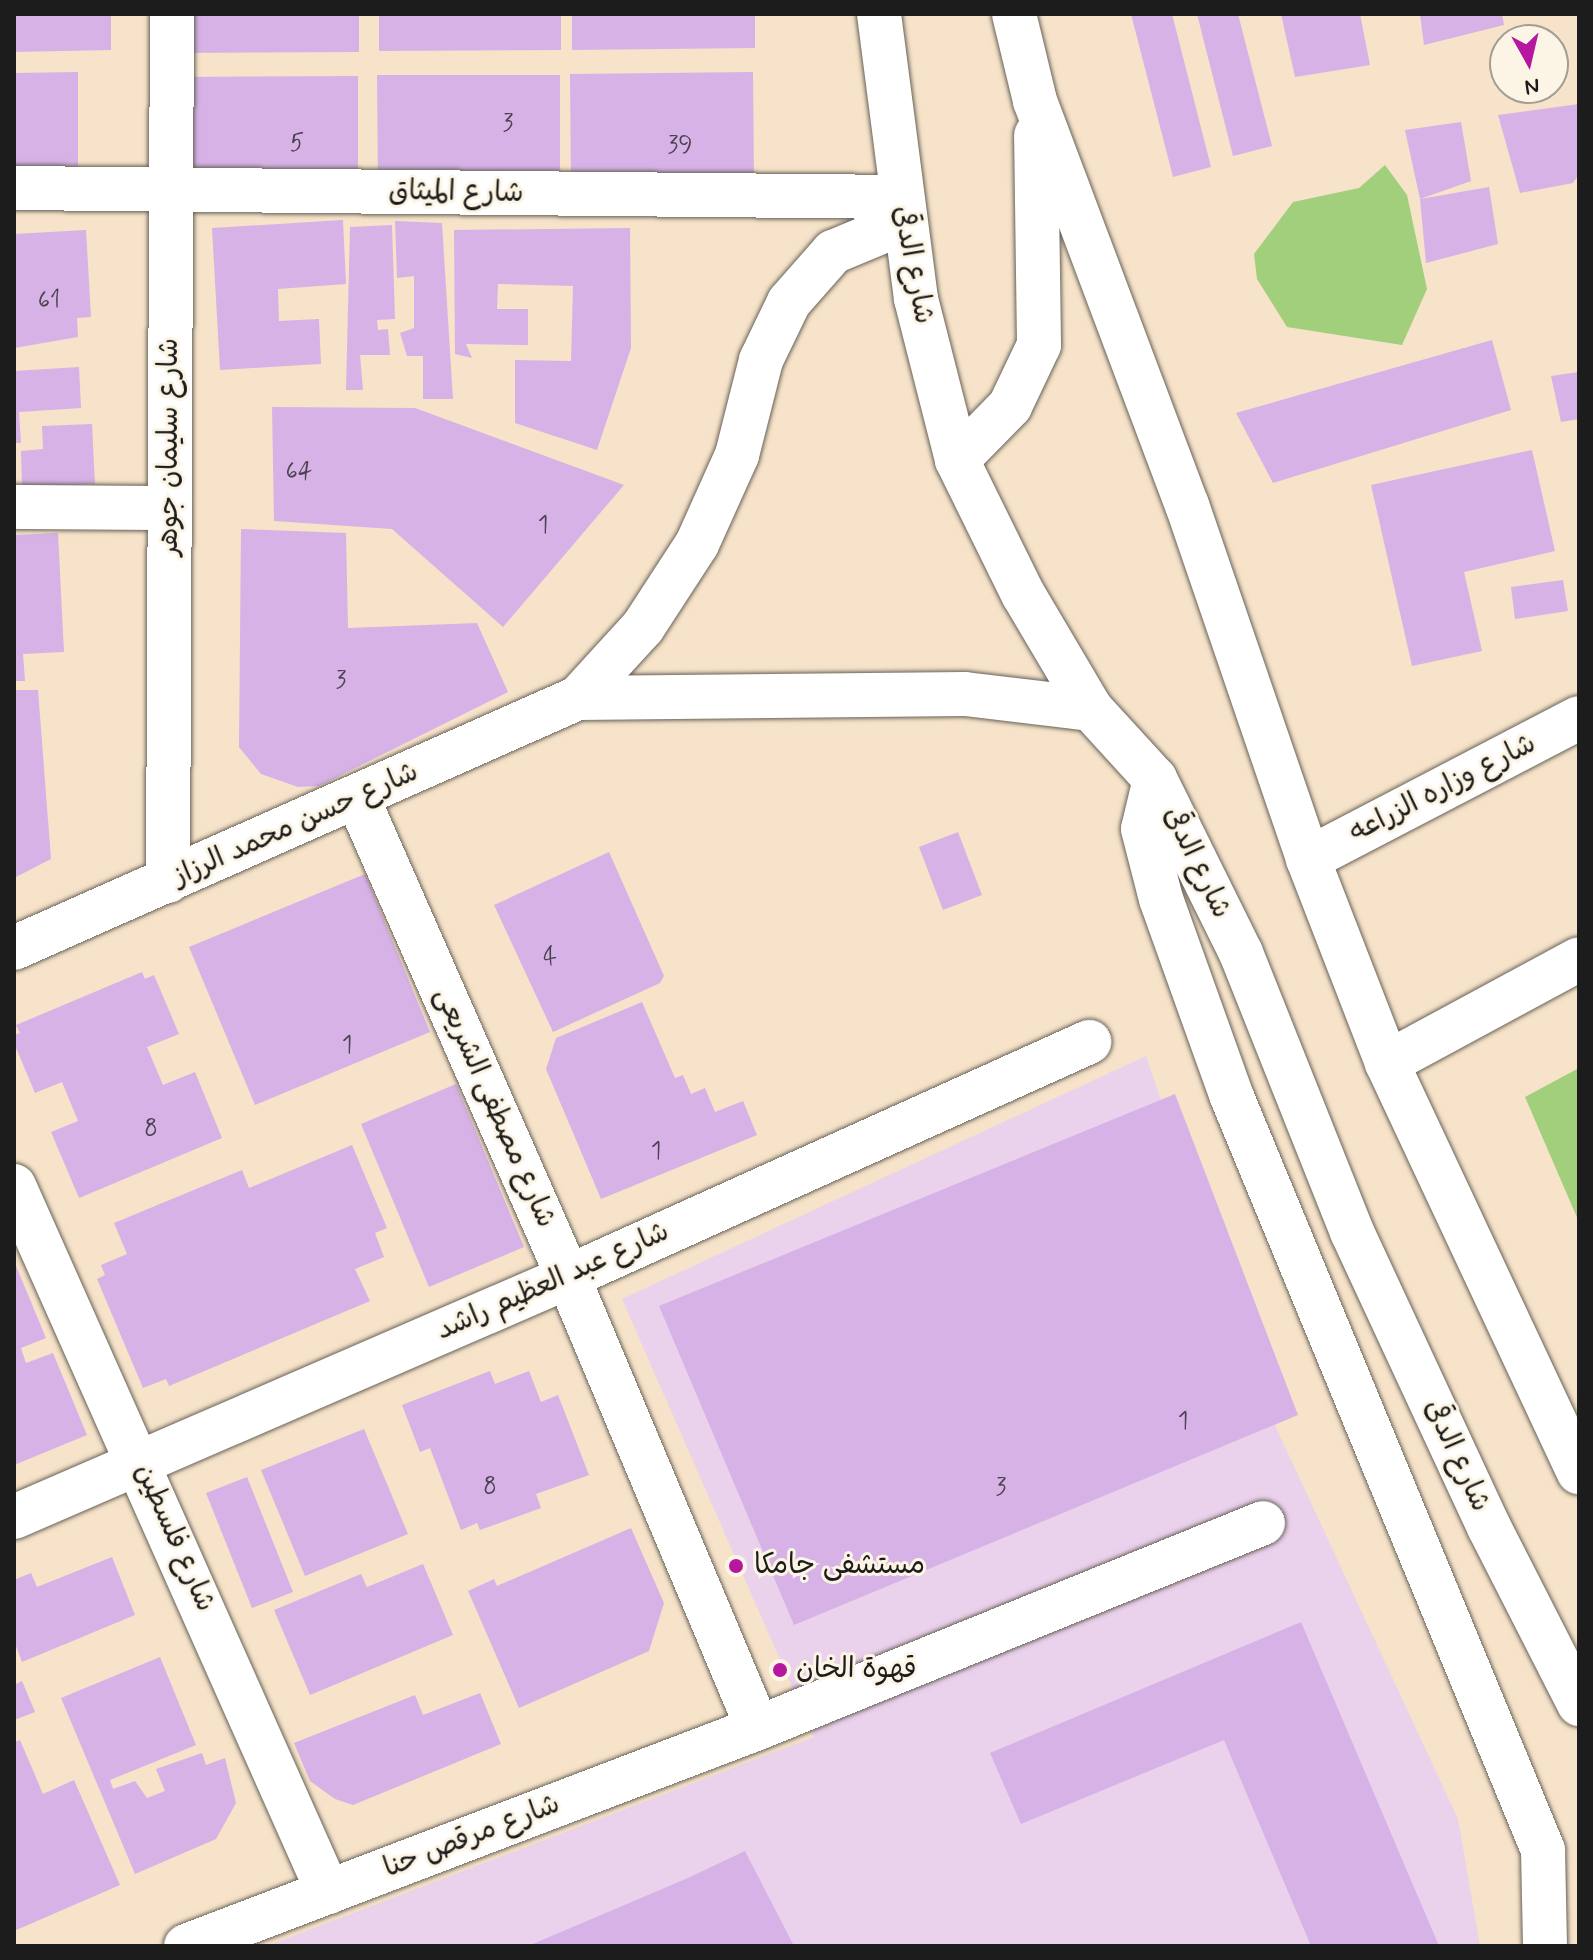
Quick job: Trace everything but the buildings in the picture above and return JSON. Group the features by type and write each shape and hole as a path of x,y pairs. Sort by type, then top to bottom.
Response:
{"main road":[{"name":"شارع سليمان جوهر","path":"168,881 172,14"},
{"name":"شارع الدقى","path":"879,14 902,210 916,299 957,460 1023,594 1091,709 1155,779 1241,953 1352,1232 1489,1527 1579,1704"},
{"path":"1014,14 1035,101 1187,505 1308,859 1387,1063 1579,1472"},
{"path":"957,460 1010,406 1039,345 1035,101"},
{"name":"شارع الميثاق","path":"14,188 902,210"},
{"name":"شارع حسن محمد الرزاز","path":"14,948 358,799 578,698 643,627 697,544 737,455 761,360 789,302 833,252 902,210"},
{"path":"14,507 170,508"},
{"name":"شارع حسن محمد الرزاز","path":"578,698 965,694 1091,709"},
{"name":"شارع وزاره الزراعه","path":"1308,859 1579,718"},
{"path":"1155,779 1143,829 1161,899 1232,1097 1543,1850 1545,1946"},
{"name":"شارع مصطفى الشريعى","path":"358,799 568,1277 758,1728"},
{"path":"1387,1063 1579,959"},
{"name":"شارع عبد العظيم راشد","path":"14,1517 568,1277 1089,1042"},
{"name":"شارع فلسطين","path":"14,1186 141,1462 328,1892"},
{"name":"شارع مرقص حنا","path":"186,1946 758,1728 1263,1523"}],"shaded area":[{"path":"1146,1056 1258,1389 1458,1819 1480,1946 267,1946 814,1737 622,1299"}],"green space":[{"path":"1385,165 1407,195 1427,289 1402,345 1287,327 1257,279 1254,254 1293,202 1359,188"},
{"path":"1579,1068 1579,1222 1525,1097"}],"place":[{"name":"مستشفى جامكا","path":"736,1566"},
{"name":"قهوة الخان","path":"780,1670"}]}
